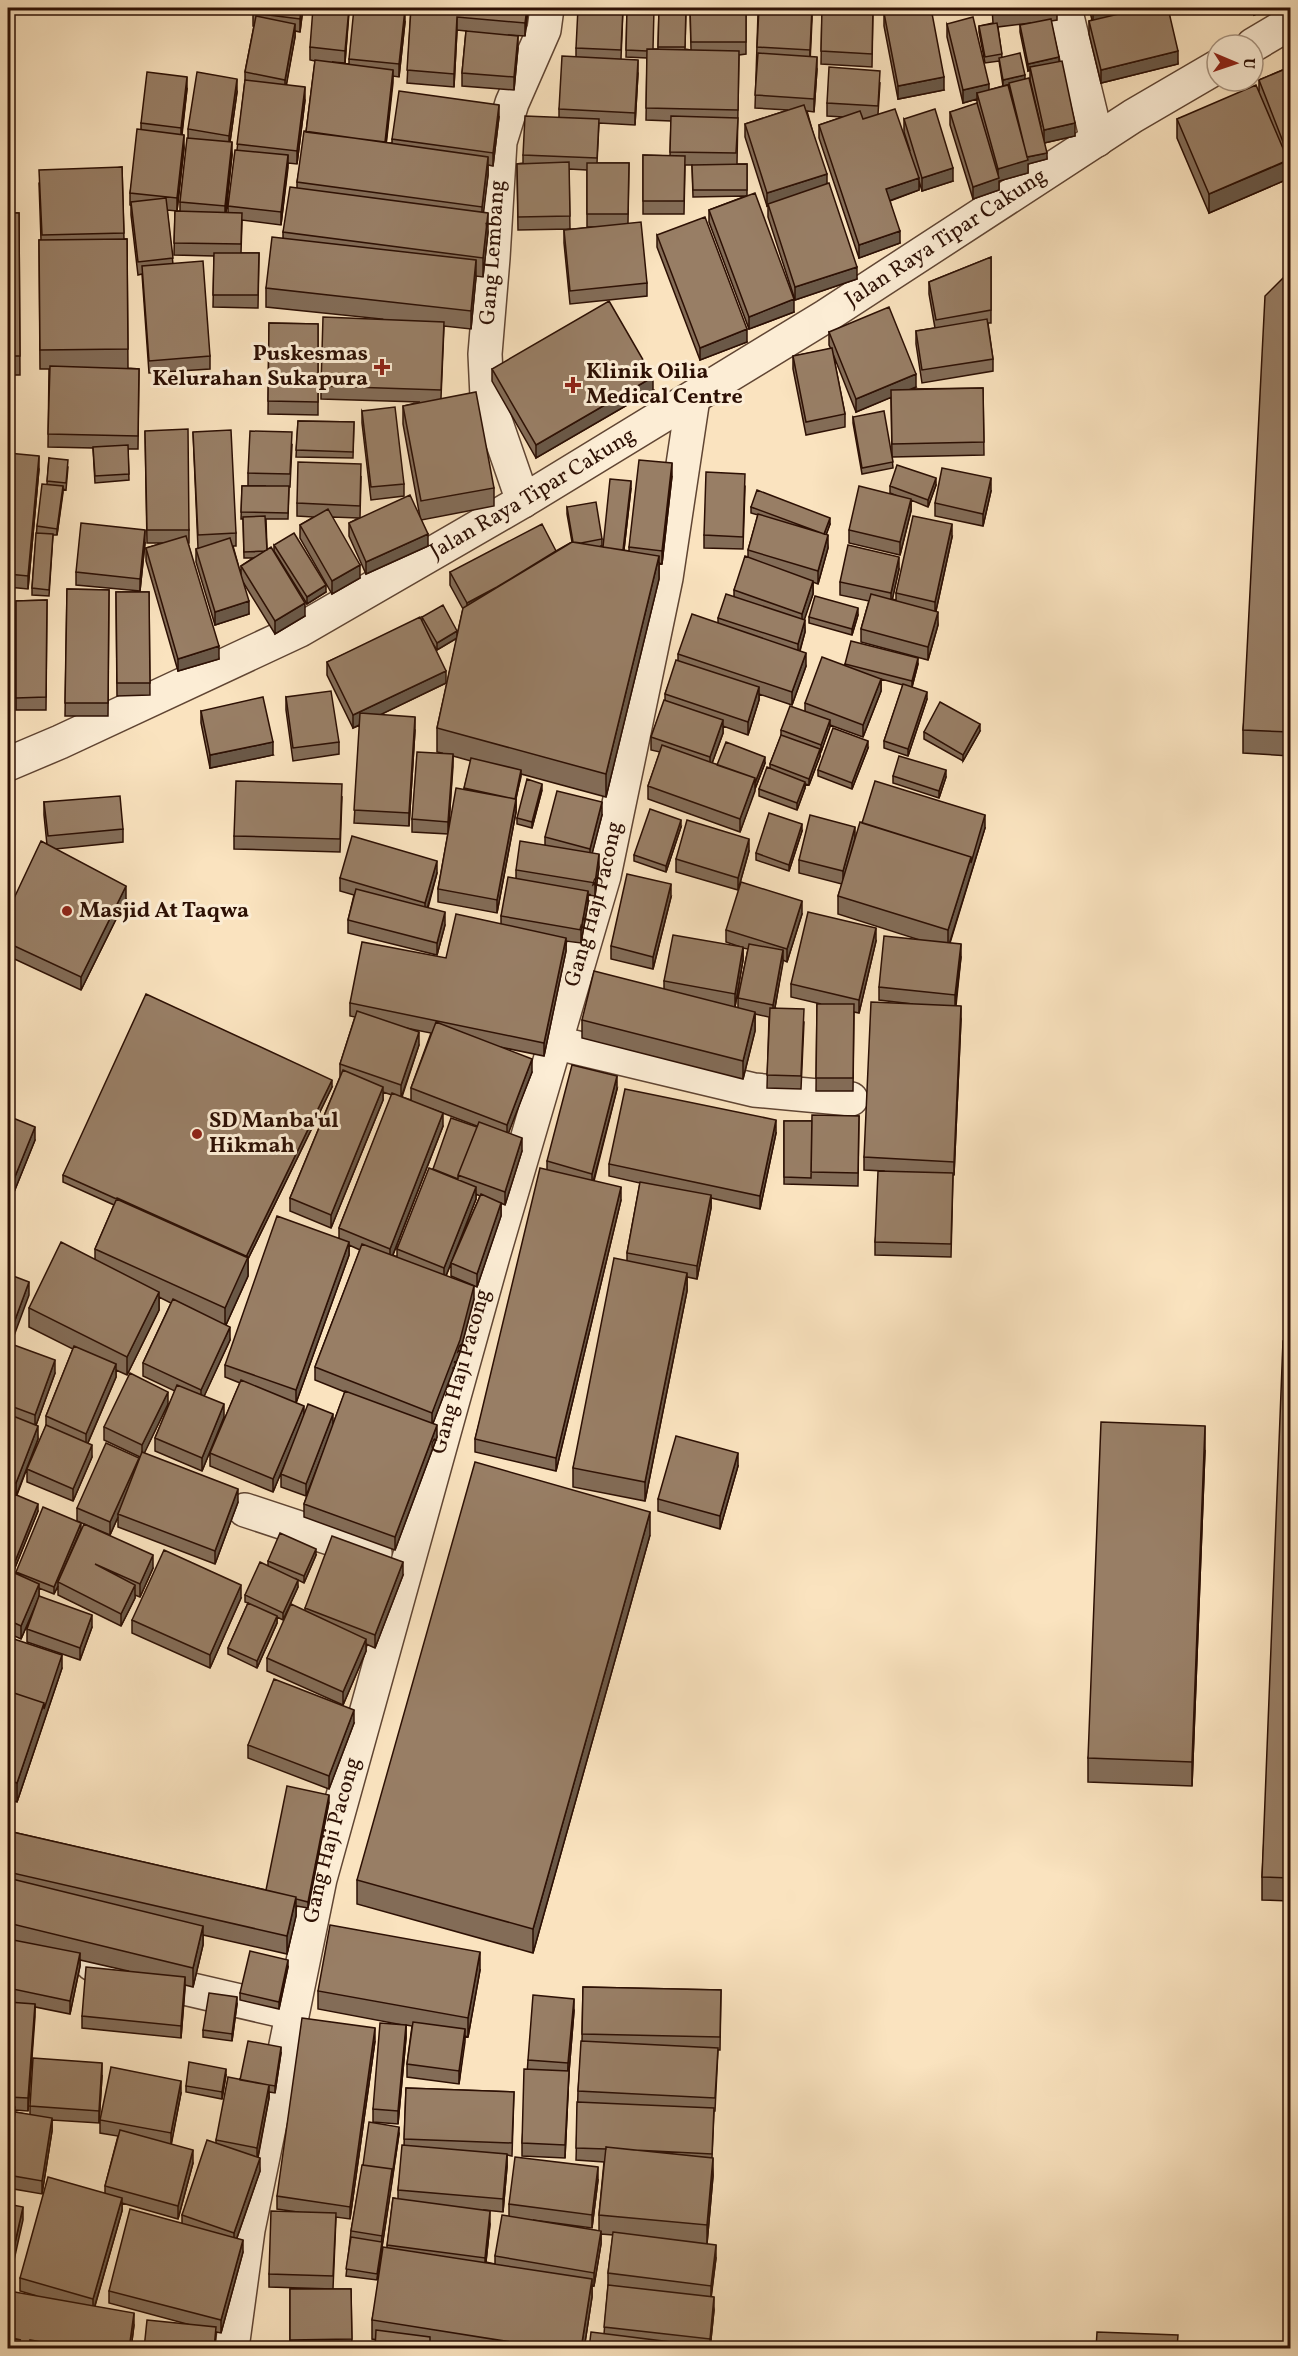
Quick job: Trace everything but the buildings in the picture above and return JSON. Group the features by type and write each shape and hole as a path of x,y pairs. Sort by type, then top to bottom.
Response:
{"street":[{"name":"Gang Lembang","path":"523,501 487,397 485,354 494,258 500,142 512,103 544,30 547,8"},
{"path":"1065,8 1096,140"},
{"path":"1265,38 1290,23"},
{"name":"Jalan Raya Tipar Cakung","path":"8,764 300,630 523,501 693,398 826,316 1096,140 1205,74"},
{"name":"Gang Haji Pacong","path":"232,2349 248,2230 320,1879 493,1256 604,876 666,578 693,398"},
{"path":"557,1043 754,1090 851,1099"},
{"path":"245,1510 407,1564"},
{"path":"92,1964 132,1976 292,2013"}],"place":[{"name":"Puskesmas Kelurahan Sukapura","path":"382,367"},
{"name":"Klinik Oilia Medical Centre","path":"573,385"},
{"name":"Masjid At Taqwa","path":"67,911"},
{"name":"SD Manba'ul Hikmah","path":"197,1134"}]}
